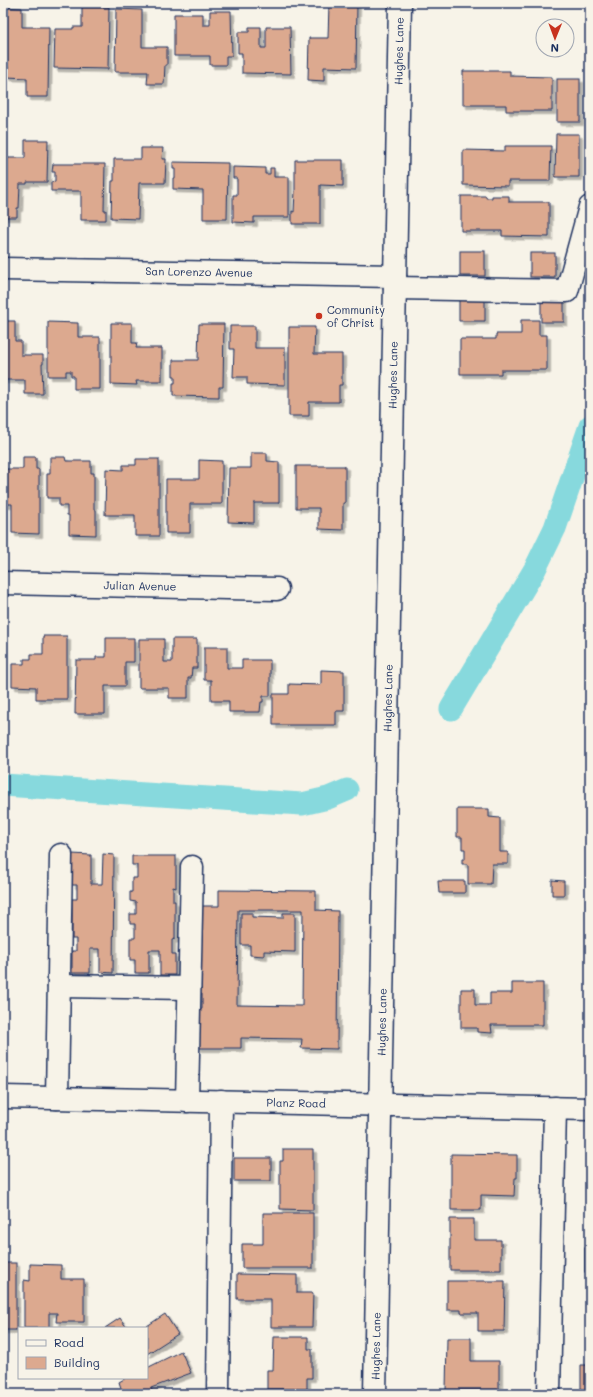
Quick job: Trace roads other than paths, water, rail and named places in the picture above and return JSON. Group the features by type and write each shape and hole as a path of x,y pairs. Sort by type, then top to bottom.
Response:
{"street":[{"name":"Hughes Lane","path":"375,1394 400,3"},
{"name":"San Lorenzo Avenue","path":"3,269 395,282 567,291 590,207"},
{"name":"Julian Avenue","path":"3,583 277,589"},
{"path":"57,1098 61,855"},
{"path":"187,1101 192,867"},
{"path":"59,986 189,988"},
{"name":"Planz Road","path":"3,1097 590,1109"},
{"path":"218,1394 221,1101"},
{"path":"549,1394 555,1108"}],"waterway":[{"path":"451,709 535,569 555,528 590,426"},
{"path":"3,785 302,804 328,798 347,790"}],"place":[{"name":"Community of Christ","path":"319,316"}]}
